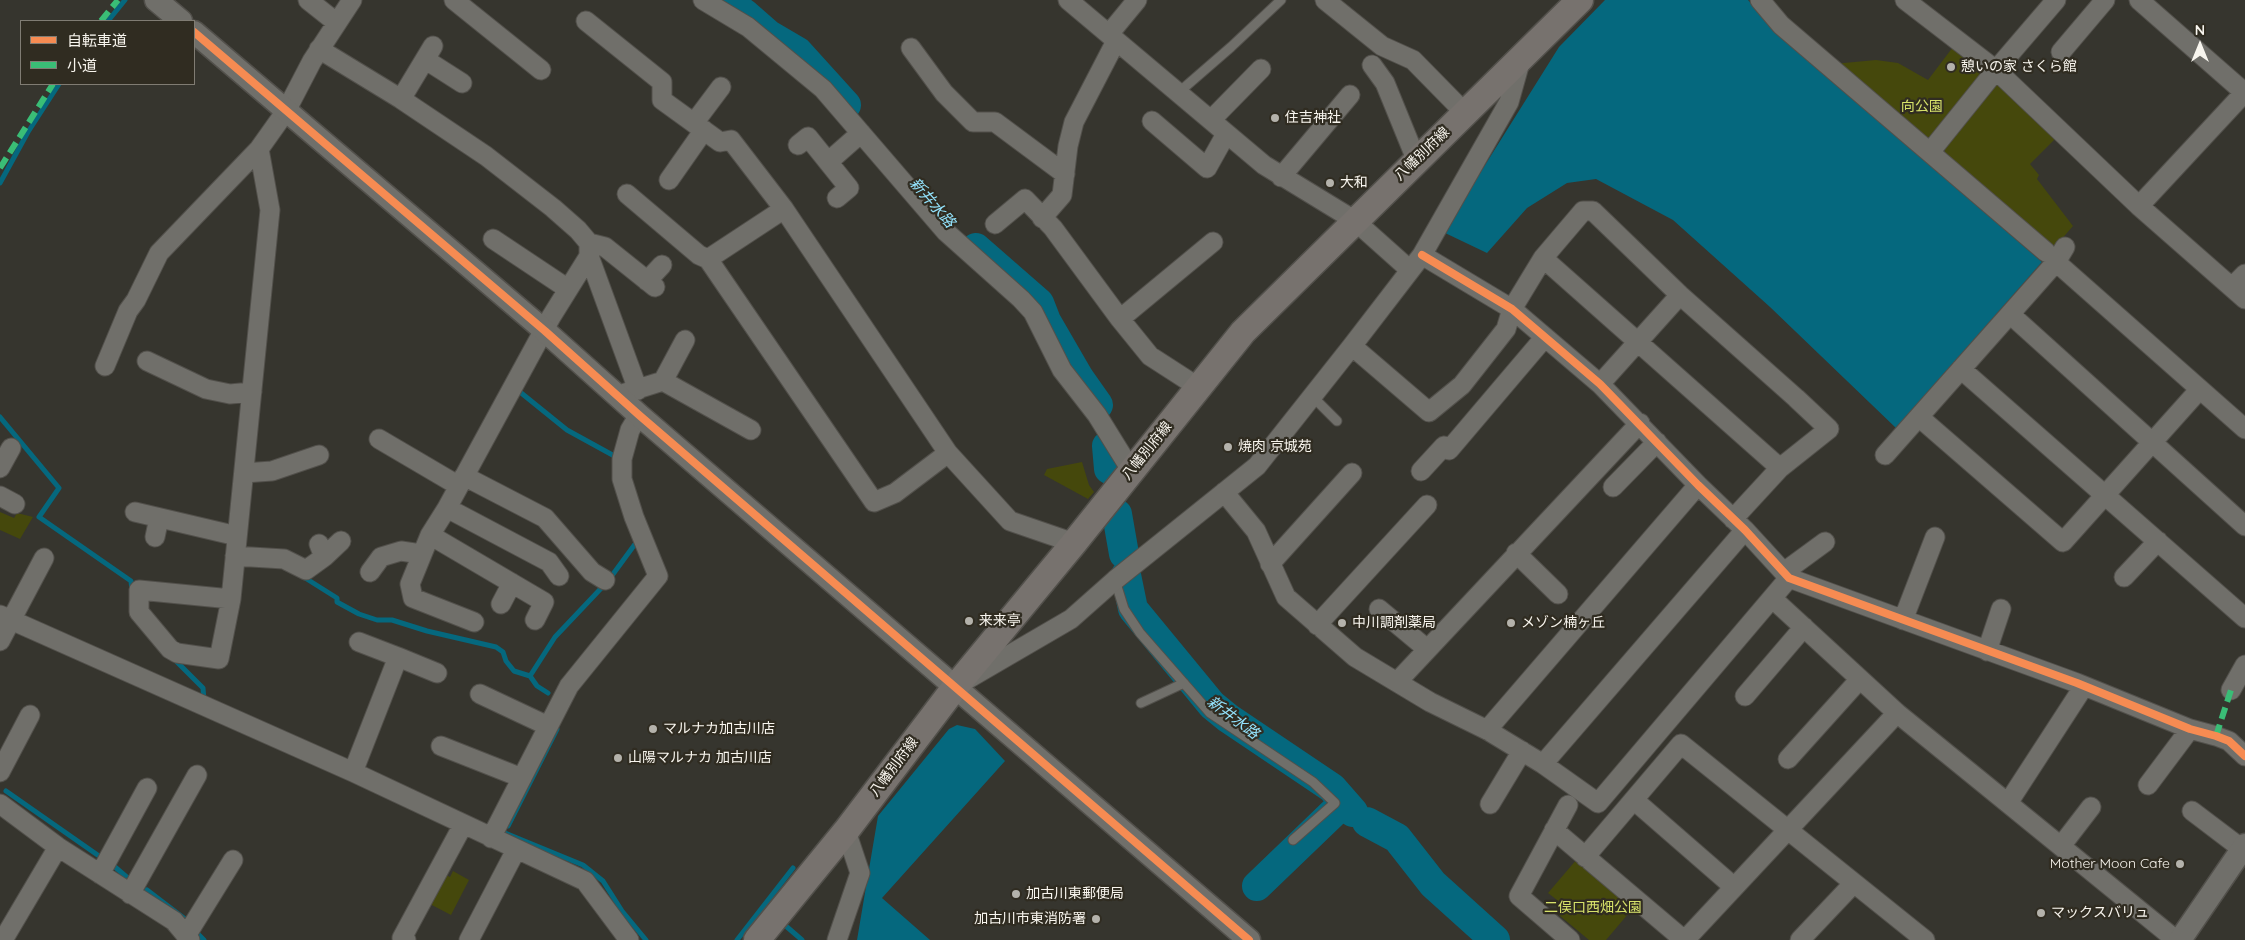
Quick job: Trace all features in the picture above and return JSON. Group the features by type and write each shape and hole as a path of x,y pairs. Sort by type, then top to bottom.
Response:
{"main road":[{"name":"八幡別府線","path":"757,940 846,831 956,686 1074,543 1243,332 1354,220 1580,0"}],"street":[{"path":"156,0 180,20"},
{"path":"308,0 337,23"},
{"path":"105,366 128,311 159,253 260,149 286,111 319,49 352,0"},
{"path":"454,0 541,70"},
{"path":"703,0 748,27 822,89 946,232 1034,312 1062,370 1097,415 1131,470"},
{"path":"1068,0 1264,165 1354,220 1416,262 1512,309 1600,384 1786,575 2084,686 2190,729 2228,741 2245,756"},
{"path":"1042,218 1062,195 1068,146 1074,122 1112,37 1136,0"},
{"path":"1325,0 1382,46 1413,60 1465,113"},
{"path":"1760,0 1781,25 1930,152 2056,254 2245,429"},
{"path":"1905,0 1996,70 2139,206 2241,287"},
{"path":"1930,152 1996,70 2056,0"},
{"path":"2060,52 2105,0"},
{"path":"2139,0 2245,93 2139,206"},
{"path":"195,33 545,331 628,392"},
{"path":"593,33 662,82 662,100 720,142 731,140 784,209 948,453 1010,521 1074,543"},
{"path":"319,49 401,99 486,156 578,230 589,250 628,392 639,415 1249,940"},
{"path":"921,52 944,93 973,122 995,122 1065,174"},
{"path":"401,99 430,53 462,83"},
{"path":"956,686 1071,619 1115,580 1257,466 1416,262 1510,102 1521,59"},
{"path":"1372,65 1385,83 1416,159"},
{"path":"1211,120 1261,70"},
{"path":"669,180 721,87"},
{"path":"1282,177 1350,95"},
{"path":"1152,121 1207,168 1226,134"},
{"path":"828,162 861,133"},
{"path":"798,145 808,137 849,188 837,198"},
{"path":"231,599 139,590 140,612 170,649 177,653 218,659 231,599 270,210 260,149"},
{"path":"627,194 699,255 708,259 874,502 895,493 948,453"},
{"path":"995,224 1024,199 1053,228 1120,320 1150,356 1198,387"},
{"path":"708,259 784,209"},
{"path":"1352,346 1430,412 1462,385 1506,329 1512,309 1542,258 1583,211 1593,212 1680,295 1829,430 1780,468 1739,525 1543,764"},
{"path":"493,239 568,289"},
{"path":"1120,320 1198,265 1213,242"},
{"path":"589,250 605,247 651,284 662,265"},
{"path":"474,622 413,598 410,584 430,535 447,508 589,250"},
{"path":"1884,455 2010,314 2056,254"},
{"path":"1542,258 1780,468"},
{"path":"1600,384 1680,295"},
{"path":"2010,314 2245,526"},
{"path":"1421,471 1444,446 1449,450 1545,337"},
{"path":"664,381 685,340"},
{"path":"147,361 206,388 230,394 252,392"},
{"path":"1961,369 2245,618"},
{"path":"628,392 664,381 745,420"},
{"path":"1918,417 2063,542 2200,388"},
{"path":"491,838 569,686 658,576 634,517 622,479 622,459 630,430 639,415"},
{"path":"1397,682 1640,423"},
{"path":"379,440 462,481 545,518 592,572 605,580"},
{"path":"1613,486 1657,442"},
{"path":"0,468 10,448"},
{"path":"244,473 272,471 319,455"},
{"path":"1270,564 1352,473"},
{"path":"1487,730 1698,485"},
{"path":"1224,492 1256,531 1286,597 1355,658 1430,702 1487,730 1543,764 1598,803 1773,599 1786,575 1825,542"},
{"path":"1317,626 1427,505"},
{"path":"447,508 548,562 559,576"},
{"path":"135,512 237,536"},
{"path":"155,537 159,518"},
{"path":"430,535 544,602 534,620"},
{"path":"1903,620 1935,537"},
{"path":"235,556 284,559 306,570 322,550 341,541"},
{"path":"2124,577 2158,541"},
{"path":"370,572 381,557 401,551 421,554"},
{"path":"1516,553 1558,594"},
{"path":"0,641 5,618 44,558"},
{"path":"500,604 512,583"},
{"path":"1773,599 1897,713 2178,940 2244,847 2192,812"},
{"path":"1379,609 1427,649"},
{"path":"1986,650 2001,609"},
{"path":"5,618 353,772 585,881 629,940"},
{"path":"1745,696 1804,627"},
{"path":"359,642 437,673"},
{"path":"353,772 398,658"},
{"path":"2231,690 2245,665"},
{"path":"1788,759 1860,679"},
{"path":"2008,803 2084,686"},
{"path":"480,694 548,726"},
{"path":"1554,830 1685,940 1897,713"},
{"path":"0,772 29,727"},
{"path":"2148,785 2190,729"},
{"path":"1585,856 1681,744 1853,884 1915,938"},
{"path":"440,746 522,778"},
{"path":"1490,804 1522,751"},
{"path":"130,894 197,775"},
{"path":"100,874 147,788"},
{"path":"1634,800 1734,888"},
{"path":"0,804 58,846 174,921 188,938 232,871"},
{"path":"1568,805 1519,896 1570,940"},
{"path":"2061,846 2091,807"},
{"path":"406,940 402,938 463,825"},
{"path":"837,940 860,873 846,831"},
{"path":"6,939 58,846"},
{"path":"469,940 516,850"},
{"path":"1800,940 1853,884"}],"lane":[{"path":"1178,93 1231,48 1281,0"},
{"path":"1312,396 1337,421"},
{"path":"1115,580 1124,609 1140,633 1210,713 1313,782 1335,802 1293,840"},
{"path":"1141,703 1184,683"}],"green space":[{"name":"向公園","path":"1953,47 1983,69 1983,78 1930,138 1917,139 1833,64 1876,60 1898,63 1928,80"},
{"path":"2004,84 2056,138 2030,164 2039,175 2037,179 2073,226 2053,249 1945,157 1945,144 1995,85"},
{"path":"1082,462 1089,485 1094,492 1088,499 1044,475 1047,469"},
{"path":"0,512 14,518 17,513 33,517 20,539 0,530"},
{"name":"二俣口西畑公園","path":"1577,859 1634,907 1606,940 1589,940 1559,915 1566,907 1548,893"},
{"path":"453,871 469,880 451,915 428,903 444,874 450,877"}],"water":[{"path":"1605,0 1748,0 1769,23 1830,79 2042,262 1896,428 1770,307 1673,220 1596,179 1567,183 1527,208 1487,253 1443,232 1559,47"},
{"path":"957,725 975,729 1005,761 882,898 930,940 857,940 878,816 949,729"}],"waterway":[{"path":"109,20 125,0"},
{"name":"新井水路","path":"725,0 769,35 798,52 846,105"},
{"path":"0,183 28,132 58,85"},
{"name":"新井水路","path":"976,248 1039,303 1046,321 1079,378 1098,405"},
{"path":"520,392 567,430 618,458"},
{"path":"0,417 59,488 39,517 131,581 132,591"},
{"name":"新井水路","path":"1107,446 1109,469"},
{"name":"新井水路","path":"1117,514 1124,554"},
{"path":"530,676 555,637 608,581 638,540"},
{"name":"新井水路","path":"1126,575 1133,609 1212,705 1228,718 1332,788 1353,812"},
{"path":"302,576 337,598 337,602 359,614 377,620 392,620 427,631 496,647 503,652 506,661 514,671 530,676 537,686 548,693"},
{"path":"173,658 203,688 204,701"},
{"path":"508,826 557,729"},
{"path":"6,791 99,856"},
{"path":"1257,886 1334,812"},
{"name":"新井水路","path":"1367,822 1397,838 1433,884 1495,940"},
{"path":"505,833 583,865 603,881 622,911 646,940"},
{"path":"115,867 129,879"},
{"path":"737,940 793,868"},
{"path":"147,890 185,919"},
{"path":"787,927 802,940"},
{"path":"199,935 204,940"}],"marked path":[{"path":"102,20 118,0"},
{"path":"0,168 52,85"},
{"path":"2216,736 2231,690"}],"cycle path":[{"path":"195,33 545,331 639,415 1249,940"},
{"path":"1422,255 1512,309 1600,384 1698,485 1745,530 1789,578 2077,683 2190,729 2229,741 2245,756"}],"place":[{"name":"憩いの家 さくら館","path":"1951,67"},
{"name":"住吉神社","path":"1275,118"},
{"name":"大和","path":"1330,183"},
{"name":"焼肉 京城苑","path":"1228,447"},
{"name":"来来亭","path":"969,621"},
{"name":"中川調剤薬局","path":"1342,623"},
{"name":"メゾン楠ヶ丘","path":"1511,623"},
{"name":"マルナカ加古川店","path":"653,729"},
{"name":"山陽マルナカ 加古川店","path":"618,758"},
{"name":"Mother Moon Cafe","path":"2180,864"},
{"name":"加古川東郵便局","path":"1016,894"},
{"name":"マックスバリュ","path":"2041,913"},
{"name":"加古川市東消防署","path":"1096,919"}]}
